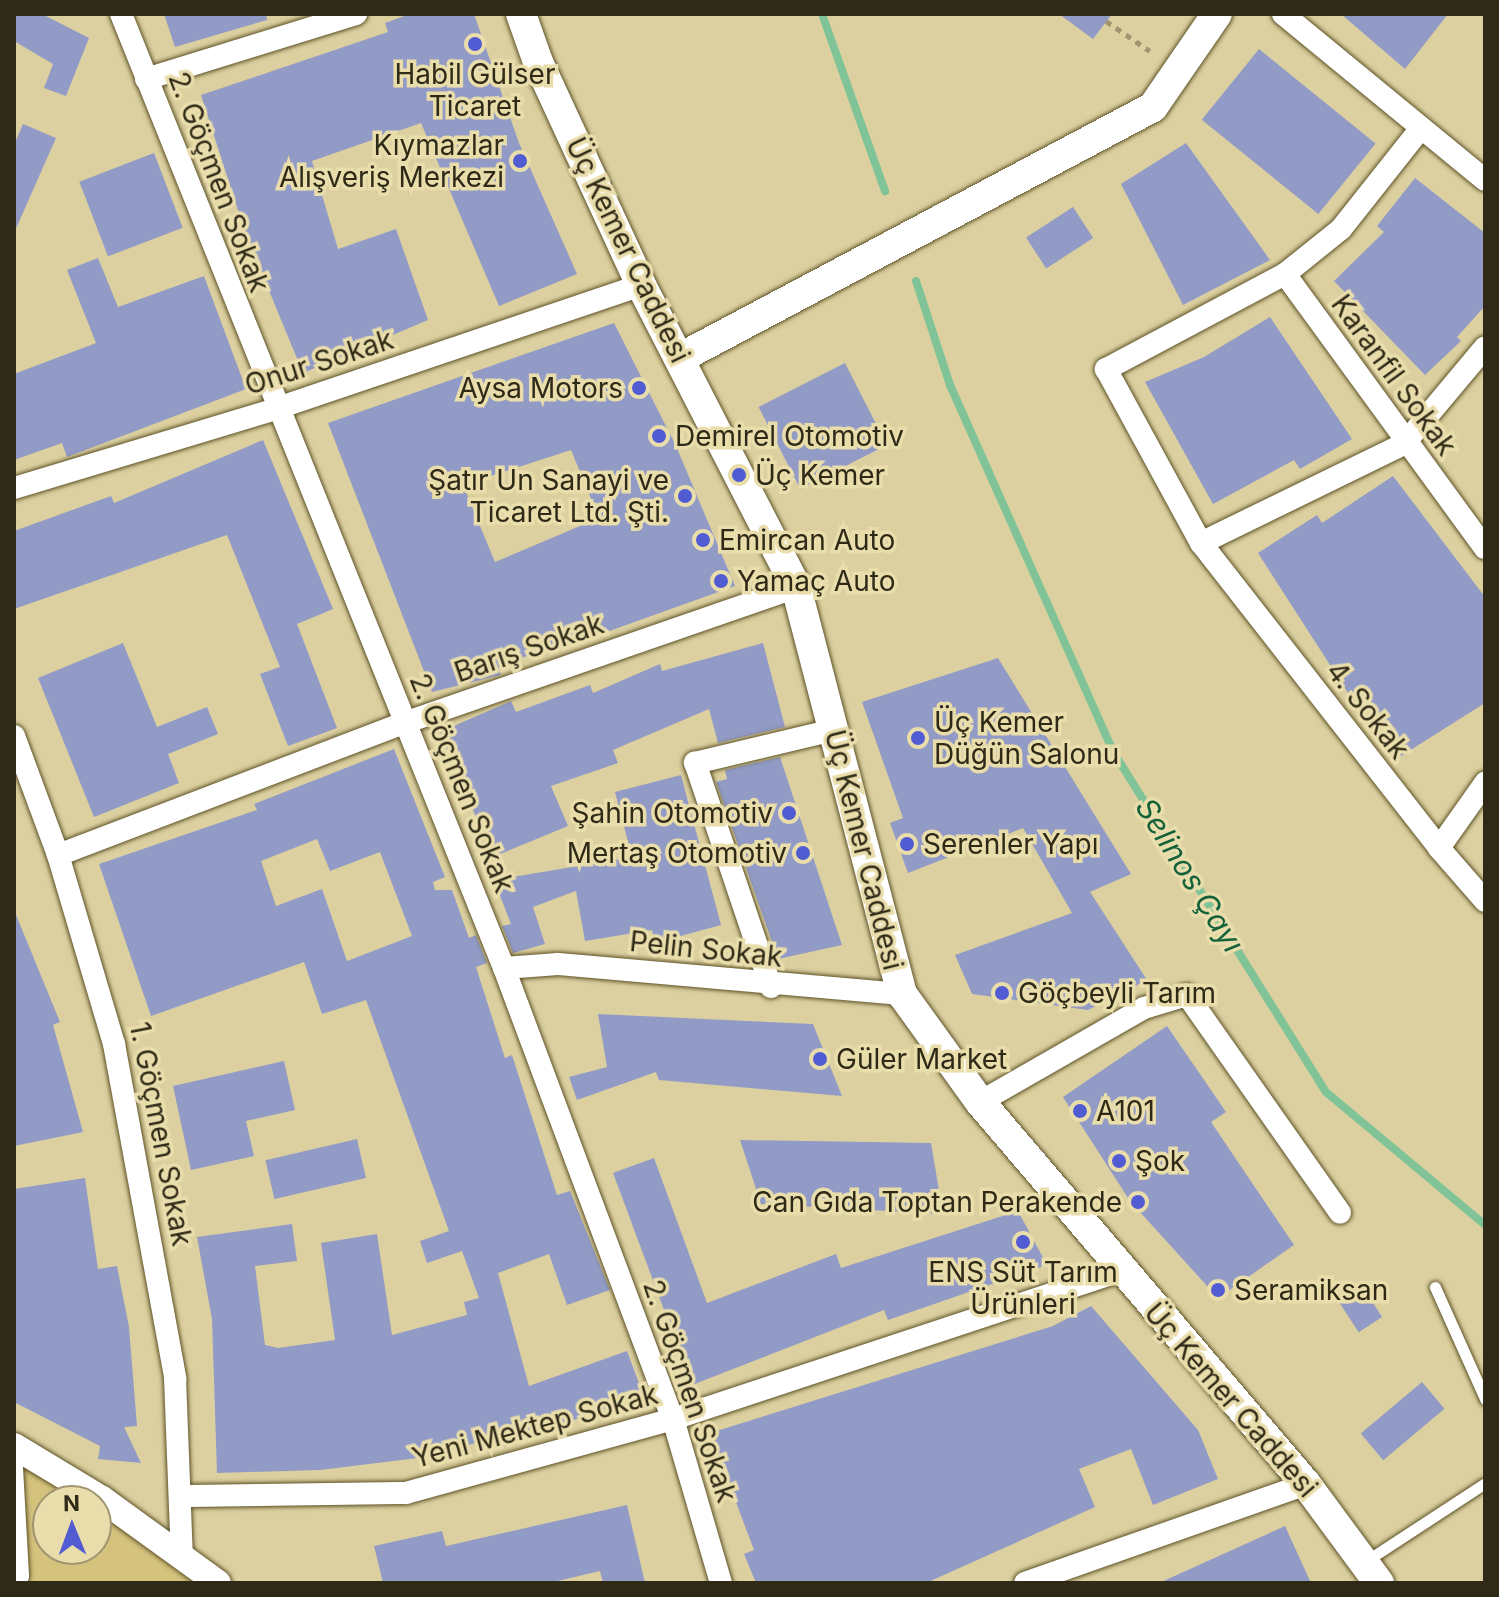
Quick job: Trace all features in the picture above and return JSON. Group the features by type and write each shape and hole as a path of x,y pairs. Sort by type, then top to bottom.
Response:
{"main road":[{"name":"Üç Kemer Caddesi","path":"521,14 641,285 796,587 902,994 980,1102 1120,1271 1306,1484 1370,1574"},
{"path":"680,358 1153,107 1217,14"}],"street":[{"name":"2. Göçmen Sokak","path":"121,14 275,409 407,722 504,968 673,1419 721,1583"},
{"path":"146,79 356,14"},
{"path":"1283,14 1485,180"},
{"path":"1285,274 1341,229 1421,128"},
{"name":"4. Sokak","path":"1285,274 1106,369 1201,543 1439,848 1485,901"},
{"name":"Karanfil Sokak","path":"1285,274 1404,444 1485,548"},
{"name":"Onur Sokak","path":"14,488 275,409 641,285"},
{"path":"1201,543 1404,444 1485,347"},
{"name":"Barış Sokak","path":"58,855 407,722 796,587"},
{"path":"771,987 695,763 834,730"},
{"name":"1. Göçmen Sokak","path":"14,736 58,855 114,1044 147,1209 175,1378 182,1496 182,1558"},
{"path":"1439,848 1485,783"},
{"name":"Pelin Sokak","path":"504,968 558,964 771,987 902,994"},
{"path":"980,1102 1144,1008 1187,995 1340,1213"},
{"name":"Yeni Mektep Sokak","path":"182,1496 406,1493 673,1419 1120,1271"},
{"path":"14,1448 218,1583"},
{"path":"14,1448 23,1581"},
{"path":"1025,1583 1306,1484"}],"lane":[{"path":"1435,1287 1485,1399"},
{"path":"1370,1574 1485,1483"}],"path":[{"path":"1106,21 1150,51"}],"shaded area":[{"path":"14,1446 72,1485 32,1485 32,1565 112,1565 112,1512 218,1583 14,1583"}],"building":[{"path":"14,14 42,14 89,38 66,96 44,88 53,64 14,41"},
{"path":"164,14 266,14 267,20 175,47"},
{"path":"410,14 474,14 519,143 577,274 499,306 421,123 312,161 338,249 396,229 428,320 303,373 246,235 201,95 388,32 385,23"},
{"path":"1059,14 1112,14 1093,39"},
{"path":"1341,14 1448,14 1405,69"},
{"path":"1259,49 1376,143 1318,214 1202,120"},
{"path":"23,124 56,138 14,233 14,145"},
{"path":"1186,143 1270,260 1183,305 1121,184"},
{"path":"154,153 183,228 108,256 79,182"},
{"path":"1415,178 1485,233 1485,306 1457,337 1461,341 1425,375 1334,281 1384,232 1377,226"},
{"path":"1073,207 1093,238 1046,269 1026,237"},
{"path":"98,258 118,307 204,276 246,389 67,457 62,443 14,460 14,374 96,343 67,270"},
{"path":"1270,317 1352,439 1300,469 1294,460 1213,504 1145,382 1204,357"},
{"path":"614,323 676,446 735,586 562,648 560,642 498,668 501,675 432,692 328,423","holes":["571,450 599,518 495,562 463,485"]},
{"path":"845,363 887,445 800,489 759,407"},
{"path":"263,440 333,609 297,624 337,728 288,746 260,674 280,667 227,535 14,609 14,531 111,496 114,503"},
{"path":"1393,476 1485,597 1485,703 1401,756 1368,704 1359,710 1258,553 1317,515 1322,523"},
{"path":"123,643 157,727 207,707 218,734 168,754 179,783 94,817 38,678"},
{"path":"763,643 785,727 718,743 709,709 613,750 618,763 551,786 568,826 493,857 440,732 511,701 516,712 590,685 593,693 660,664 662,671"},
{"path":"998,658 1131,874 1090,892 1147,980 1088,1010 972,994 955,955 1072,913 1023,828 908,873 890,823 903,818 862,702"},
{"path":"394,749 445,877 433,882 435,890 452,890 469,938 476,935 487,963 476,967 505,1058 512,1055 557,1195 570,1191 610,1290 567,1305 549,1254 498,1273 529,1386 627,1351 643,1394 487,1453 483,1441 426,1457 320,1470 217,1473 212,1319 197,1237 292,1224 297,1261 255,1266 265,1345 278,1348 335,1340 321,1243 377,1234 392,1335 467,1315 464,1302 479,1298 462,1251 427,1263 420,1241 449,1231 366,1000 322,1014 304,962 151,1016 99,864 257,810 254,804","holes":["317,839 330,871 380,852 412,936 347,961 322,889 276,906 261,861"]},
{"path":"780,757 842,945 778,959 716,782 727,779 725,770"},
{"path":"681,775 721,925 655,943 652,930 585,941 576,891 533,907 545,944 513,953 502,926 511,924 494,880 632,857 615,792"},
{"path":"14,910 60,1022 53,1025 83,1132 14,1146"},
{"path":"598,1014 813,1024 842,1096 659,1080 656,1072 577,1100 569,1077 607,1067"},
{"path":"1167,1026 1226,1112 1211,1122 1294,1245 1218,1298 1130,1201 1063,1097"},
{"path":"284,1061 295,1110 246,1121 254,1156 191,1170 173,1086"},
{"path":"357,1139 366,1178 274,1199 265,1160"},
{"path":"740,1140 931,1143 943,1214 761,1204"},
{"path":"654,1158 707,1303 836,1254 841,1268 1018,1211 1047,1265 888,1320 884,1310 692,1385 613,1173"},
{"path":"85,1178 98,1269 117,1266 129,1327 137,1426 124,1427 141,1463 98,1459 100,1446 14,1402 14,1189"},
{"path":"1362,1286 1382,1317 1359,1332 1339,1301"},
{"path":"1091,1306 1198,1430 1218,1479 1153,1505 1131,1449 1079,1469 1095,1507 926,1583 756,1583 744,1554 754,1550 710,1433 1053,1326"},
{"path":"1422,1382 1444,1409 1383,1460 1361,1433"},
{"path":"627,1505 645,1583 603,1583 600,1571 549,1583 383,1583 374,1546 442,1531 446,1546"},
{"path":"1285,1526 1311,1583 1159,1583"}],"waterway":[{"name":"Selinos Çayı","path":"822,14 885,191"},
{"name":"Selinos Çayı","path":"916,281 950,385 1114,753 1326,1092 1485,1225"}],"place":[{"name":"Habil Gülser Ticaret","path":"475,44"},
{"name":"Kıymazlar Alışveriş Merkezi","path":"520,161"},
{"name":"Aysa Motors","path":"639,388"},
{"name":"Demirel Otomotiv","path":"659,436"},
{"name":"Üç Kemer","path":"739,475"},
{"name":"Şatır Un Sanayi ve Ticaret Ltd. Şti.","path":"685,496"},
{"name":"Emircan Auto","path":"703,540"},
{"name":"Yamaç Auto","path":"721,581"},
{"name":"Üç Kemer Düğün Salonu","path":"918,738"},
{"name":"Şahin Otomotiv","path":"789,813"},
{"name":"Serenler Yapı","path":"907,844"},
{"name":"Mertaş Otomotiv","path":"803,853"},
{"name":"Göçbeyli Tarım","path":"1002,993"},
{"name":"Güler Market","path":"820,1059"},
{"name":"A101","path":"1080,1111"},
{"name":"Şok","path":"1119,1161"},
{"name":"Can Gıda Toptan Perakende","path":"1138,1202"},
{"name":"ENS Süt Tarım Ürünleri","path":"1023,1242"},
{"name":"Seramiksan","path":"1218,1290"}]}
